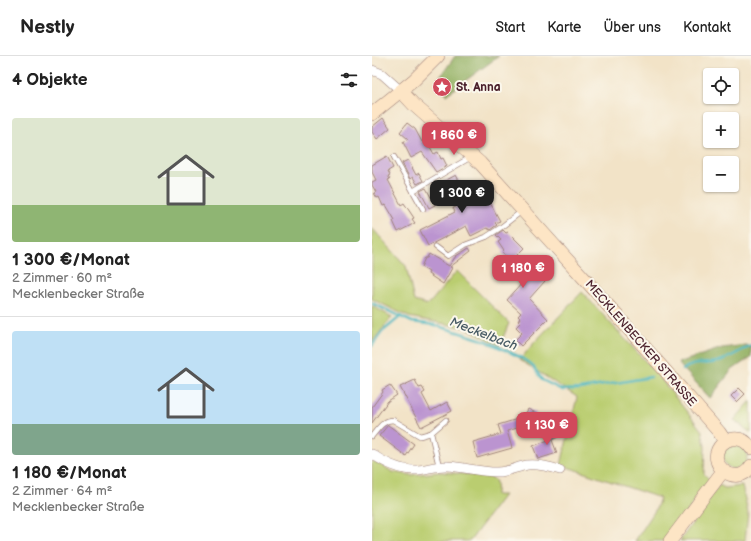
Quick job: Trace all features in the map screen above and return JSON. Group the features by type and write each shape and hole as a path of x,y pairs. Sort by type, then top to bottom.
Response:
{"main road":[{"path":"372,114 401,91 438,56"},
{"name":"MECKLENBECKER STRASSE","path":"401,91 414,105 473,156 523,210 658,362 725,441"},
{"path":"751,448 746,442 739,439 732,439 725,441 717,452 719,466 723,471 730,475 738,475 745,472 751,466"},
{"path":"670,541 723,471"}],"street":[{"name":"MECKLENBECKER STRASSE","path":"372,70 382,74 401,91"},
{"path":"372,454 382,461 404,469 417,470 439,466 497,472 507,471 528,465 560,470"}],"lane":[{"path":"413,191 473,156"},
{"path":"394,157 424,209"},
{"path":"436,247 448,256 465,245 491,234 523,210"},
{"path":"372,436 384,422 388,420 393,420 420,436 431,433 446,420"},
{"path":"431,433 439,466"}],"green space":[{"path":"455,56 499,56 446,95 438,80"},
{"path":"372,228 406,266 414,301 428,305 457,271 509,323 500,345 467,328 409,317 372,299"},
{"path":"582,292 657,374 702,431 705,446 704,474 710,480 666,541 635,541 656,509 660,498 561,465 577,397 520,360 532,345"},
{"path":"372,306 392,317 372,342"},
{"path":"746,345 751,346 751,357 732,370 710,398 678,363 722,348"},
{"path":"751,401 751,433 734,420"},
{"path":"735,445 740,446 746,452 746,462 740,468 735,469 730,468 724,462 723,457 724,452 730,446"},
{"path":"372,460 393,472 411,475 440,472 488,476 495,481 496,495 504,495 470,541 372,541"},
{"path":"719,485 725,488 742,486 748,512 745,541 680,541"}],"building":[{"path":"383,118 390,128 377,139 372,132 372,127"},
{"path":"407,123 415,129 422,142 426,140 434,154 438,152 441,159 443,158 447,166 436,172 422,152 411,158 403,142 408,139 400,132"},
{"path":"387,156 393,168 388,171 390,175 388,176 390,179 388,180 401,205 404,203 414,218 412,219 415,223 398,232 393,221 395,220 386,205 383,206 379,197 377,198 374,193 376,192 372,185 372,182 376,180 372,172 372,165"},
{"path":"408,160 416,175 419,173 423,181 417,184 413,177 410,179 402,163"},
{"path":"456,175 461,184 463,183 473,202 486,195 500,221 495,223 497,225 490,230 487,228 471,236 466,226 428,246 420,230 455,212 453,208 456,207 441,183"},
{"path":"426,188 435,205 429,208 420,191"},
{"path":"503,230 506,233 508,232 524,248 517,255 545,281 529,299 548,319 521,346 515,340 522,333 516,327 520,323 518,321 520,318 518,316 521,313 507,300 523,282 510,270 515,264 502,253 504,251 498,242 501,240 496,235"},
{"path":"469,248 471,251 450,267 452,268 443,284 428,274 429,272 421,267 425,258 427,258 429,254 449,266 456,256"},
{"path":"415,380 419,388 422,387 425,392 422,394 431,411 447,402 452,411 421,427 400,387"},
{"path":"390,385 397,395 388,401 372,423 372,407 383,392 382,390"},
{"path":"739,388 745,394 737,402 731,396"},
{"path":"528,409 536,413 531,424 507,431 512,448 477,458 473,442 501,434 498,425 524,417"},
{"path":"388,425 414,444 406,456 379,436"},
{"path":"554,427 558,437 552,440 557,453 538,459 533,446 551,439 547,429"}],"waterway":[{"name":"Meckelbach","path":"372,303 412,322 435,325 486,341 520,357 532,365 542,380 562,390 580,389 651,377"},
{"path":"372,346 382,332 400,317"},
{"name":"Meckelbach","path":"683,370 695,364 721,361 751,345"}],"place":[{"name":"St. Anna","path":"442,87"}]}
